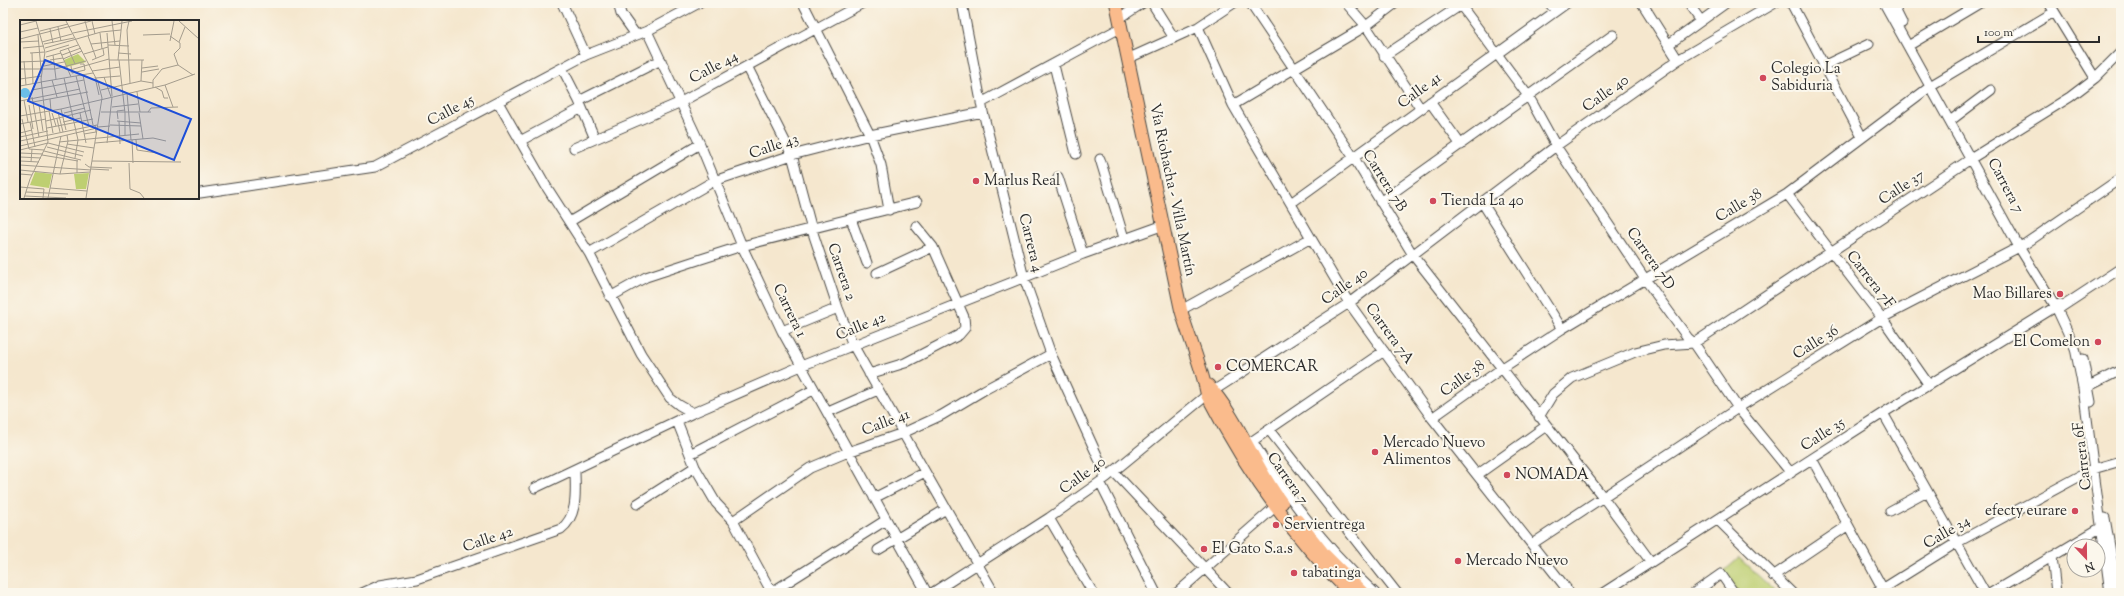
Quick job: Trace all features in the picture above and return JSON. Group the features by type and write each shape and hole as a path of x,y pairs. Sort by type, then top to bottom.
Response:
{"main road":[{"name":"Vía Riohacha - Villa Martín","path":"1116,3 1181,310 1187,334 1210,393"},
{"name":"Carrera 7","path":"1210,393 1246,446 1266,481 1281,502 1324,554 1363,593"},
{"name":"Carrera 7","path":"1246,446 1259,486 1319,561 1350,593"}],"street":[{"path":"562,3 586,55"},
{"path":"618,3 621,14 636,35"},
{"name":"Calle 45","path":"200,194 375,167 586,55 647,31 699,3"},
{"path":"803,3 815,30 870,135 881,165 889,210"},
{"name":"Calle 44","path":"574,148 681,102 863,3"},
{"name":"Carrera 4","path":"962,3 982,108 1024,278 1051,354 1107,477 1156,593"},
{"name":"Calle 43","path":"588,253 714,181 792,155 982,108 1121,23 1143,3"},
{"path":"1152,3 1174,38"},
{"path":"1127,59 1198,27 1234,3"},
{"name":"Carrera 7B","path":"1250,3 1292,69 1354,158 1412,255 1539,418 1603,497 1651,562"},
{"path":"1346,3 1366,26 1384,56 1420,108"},
{"path":"1233,106 1292,69 1366,26 1396,3"},
{"path":"1549,3 1556,12"},
{"name":"Calle 41","path":"1290,203 1567,3"},
{"path":"1642,3 1678,60"},
{"path":"1688,3 1701,21"},
{"path":"1669,44 1726,3"},
{"name":"Calle 40","path":"932,593 976,563 1048,518 1107,477 1210,393 1349,303 1556,146 1678,60 1775,3"},
{"path":"1791,3 1823,66 1862,137"},
{"name":"Carrera 7","path":"1884,3 1911,45"},
{"name":"Carrera 7","path":"1892,3 1911,45 1932,85 1975,157 2022,246 2080,345 2086,387"},
{"path":"1911,45 1977,3"},
{"path":"2049,3 2095,78"},
{"path":"1384,56 1461,4"},
{"name":"Carrera 7D","path":"1461,4 1496,54 1529,97 1556,146 1645,279 1688,338 1694,343 1738,408 1791,472"},
{"name":"Calle 38","path":"1432,418 1501,369 1562,329 1787,194 1932,85 2054,12"},
{"name":"Carrera 7A","path":"1198,27 1233,106 1349,303 1432,418 1570,593"},
{"name":"Carrera 1","path":"647,31 700,144 742,246 782,331 927,593"},
{"path":"1380,202 1529,97 1613,35"},
{"path":"1823,66 1869,44"},
{"name":"Calle 37","path":"1694,343 1975,157 2070,97 2095,78 2121,52"},
{"path":"520,141 581,104 660,60"},
{"path":"1054,65 1076,154"},
{"name":"Carrera 2","path":"747,66 792,155 812,230 838,308 853,345 994,593"},
{"path":"562,68 581,104 595,139"},
{"path":"1953,120 1991,90"},
{"path":"498,102 588,253 610,297 642,354 670,398 693,413"},
{"path":"1430,102 1461,145"},
{"path":"569,222 700,144"},
{"path":"1100,159 1124,238"},
{"path":"1058,177 1083,254"},
{"name":"Calle 36","path":"1532,544 1738,408 1882,318 2022,246 2121,178"},
{"name":"Carrera 7F","path":"1787,194 1882,318 1929,385"},
{"path":"610,297 646,277 742,246 852,220 917,202"},
{"path":"1482,202 1562,329"},
{"path":"852,220 867,263"},
{"path":"869,374 905,363 959,335 965,328 964,317 933,247 916,226"},
{"name":"Calle 42","path":"535,488 693,413 801,366 1124,238 1164,226"},
{"path":"1181,310 1311,238"},
{"path":"877,273 933,247"},
{"name":"Calle 35","path":"1603,593 1884,413 2121,268"},
{"path":"782,331 838,308"},
{"path":"1539,418 1553,394 1572,378 1635,352 1664,345 1694,343"},
{"path":"1375,593 1356,576 1313,530 1273,474 1246,446 1384,351"},
{"name":"Calle 41","path":"733,521 810,468 848,452 903,433 942,415 984,390 1051,354"},
{"path":"2086,387 2121,370"},
{"name":"Carrera 6F","path":"2086,387 2095,468"},
{"path":"690,454 814,390"},
{"path":"828,412 878,390"},
{"path":"1884,413 1985,593"},
{"path":"677,421 695,467 716,503 733,521 772,592 886,520"},
{"path":"1477,475 1546,426"},
{"path":"1269,430 1397,593"},
{"path":"1812,459 1879,591"},
{"name":"Calle 34","path":"1879,591 1956,543 2095,468 2121,461"},
{"path":"637,504 695,467"},
{"path":"2095,468 2104,526 2118,593 2121,592"},
{"name":"Calle 42","path":"362,593 380,585 417,580 561,529 566,526 574,512 575,470"},
{"path":"874,498 925,472"},
{"path":"1107,477 1206,568 1228,593"},
{"path":"1890,511 1927,491"},
{"path":"1177,593 1275,507"},
{"path":"878,550 946,509"},
{"path":"1048,518 1093,593"},
{"path":"1718,520 1773,576 1792,593"},
{"path":"1773,576 1847,526"},
{"path":"1991,593 2104,526"},
{"path":"2104,526 2110,593"},
{"path":"2052,556 2056,593"},
{"path":"1694,593 1721,574 1734,593"}],"green space":[{"path":"1739,558 1775,591 1772,593 1737,593 1723,572"}],"place":[{"name":"Colegio La Sabiduria","path":"1763,78"},
{"name":"Marlus Real","path":"976,181"},
{"name":"Tienda La 40","path":"1433,201"},
{"name":"Mao Billares","path":"2060,294"},
{"name":"El Comelon","path":"2098,342"},
{"name":"COMERCAR","path":"1218,367"},
{"name":"Mercado Nuevo Alimentos","path":"1375,452"},
{"name":"NOMADA","path":"1507,475"},
{"name":"efecty eurare","path":"2075,511"},
{"name":"Servientrega","path":"1276,525"},
{"name":"El Gato S.a.s","path":"1204,549"},
{"name":"Mercado Nuevo","path":"1458,561"},
{"name":"tabatinga","path":"1294,573"}]}
